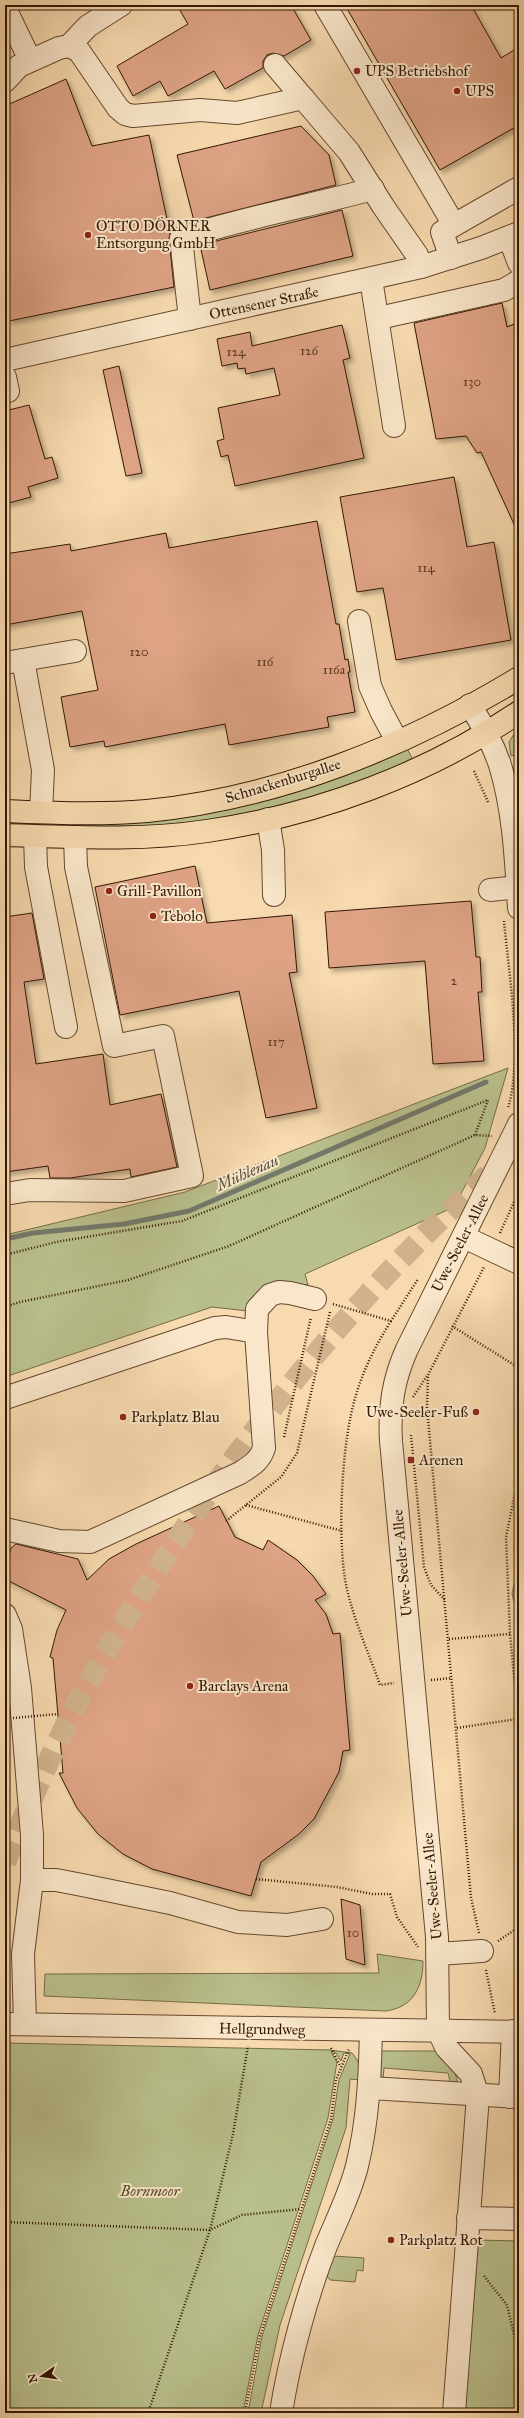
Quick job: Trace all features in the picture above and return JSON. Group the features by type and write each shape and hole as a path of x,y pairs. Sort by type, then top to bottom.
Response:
{"main road":[{"name":"Schnackenburgallee","path":"5,811 114,813 148,811 224,799 318,773 398,741 470,705 519,678"},
{"name":"Schnackenburgallee","path":"5,835 136,837 206,831 268,819 352,795 424,765 486,733 519,712"}],"street":[{"path":"5,81 19,66 30,60 69,46 88,26 121,5"},
{"path":"325,5 454,225"},
{"path":"5,8 30,60"},
{"path":"69,46 79,51 118,108 125,114 134,116 200,110 237,113 303,98"},
{"path":"275,65 349,152 373,190 418,255 421,267"},
{"path":"450,258 442,232 519,188"},
{"path":"190,319 180,238 219,225 298,209 373,190"},
{"path":"514,235 519,263"},
{"name":"Ottensener Straße","path":"5,360 421,267 514,235"},
{"path":"371,279 379,318 394,426"},
{"path":"379,318 504,290 519,281"},
{"path":"359,621 370,686 381,711 398,741"},
{"path":"41,812 43,770 14,662 75,651"},
{"path":"470,705 486,733 500,765 510,807 518,887 512,914"},
{"path":"268,819 273,850 274,895"},
{"path":"35,836 36,867 66,1026"},
{"path":"5,1194 30,1190 124,1191 192,1176 163,1036 114,1046 76,867 75,837"},
{"path":"490,890 518,887"},
{"name":"Uwe-Seeler-Allee","path":"438,2030 429,1952 390,1417 391,1395 399,1366 464,1237 513,1117"},
{"path":"464,1237 519,1263"},
{"path":"5,1530 59,1542 90,1542 240,1473 255,1463 262,1455 264,1448 256,1332 257,1309 270,1295 279,1292 290,1293 323,1301"},
{"path":"5,1398 214,1328 226,1327 256,1332"},
{"path":"5,1615 11,1628 16,1653 18,1718 32,1835 32,1880 15,2024"},
{"path":"32,1880 56,1880 156,1900 238,1922 287,1926 322,1919"},
{"path":"429,1952 482,1951"},
{"name":"Hellgrundweg","path":"15,2024 516,2032"},
{"path":"281,2413 301,2326 326,2246 343,2207 356,2168 366,2127 370,2088 371,2030"},
{"path":"438,2030 446,2048 471,2074 478,2096 468,2218 467,2258 454,2413"},
{"path":"370,2088 478,2096 515,2097 516,2032"},
{"path":"468,2218 519,2219"}],"path":[{"path":"474,771 490,805"},
{"path":"512,914 515,1052 513,1117"},
{"path":"5,1255 56,1242 182,1221 488,1100 474,1135"},
{"path":"5,1307 20,1302 128,1280 229,1246 474,1135 495,1136 492,1143"},
{"path":"380,1685 357,1619 344,1574 342,1531 344,1472 355,1396 368,1360 421,1274"},
{"path":"323,1301 391,1321"},
{"path":"283,1440 323,1301"},
{"path":"226,1520 281,1477 297,1453 303,1436 323,1301"},
{"path":"410,1402 428,1375 452,1326 519,1368"},
{"path":"428,1375 427,1407 446,1600 472,1898 496,2016"},
{"path":"410,1430 424,1567 431,1585 446,1600"},
{"path":"519,1474 506,1537 510,1634 519,1728"},
{"path":"245,1505 342,1531"},
{"path":"449,1639 510,1634"},
{"path":"18,1718 58,1714"},
{"path":"457,1728 517,1719"},
{"path":"256,1879 337,1887 372,1894 390,1894 397,1917 411,1940 429,1952"},
{"path":"482,1951 519,1928"},
{"path":"148,2413 210,2230 233,2134 248,2046"},
{"path":"330,2048 340,2066"},
{"path":"245,2413 260,2336 331,2119 336,2080 340,2066 349,2048"},
{"path":"5,2222 210,2230 242,2215 301,2209"},
{"path":"467,2258 494,2287 507,2305 519,2356"}],"green space":[{"path":"519,726 519,754 511,756 509,742"},
{"path":"407,748 413,760 349,786 279,807 212,820 127,829 5,826 5,820 110,821 162,819 214,812 264,801 336,777"},
{"path":"508,1068 485,1148 454,1207 305,1274 308,1285 291,1283 248,1311 212,1307 5,1377 5,1235 185,1192"},
{"path":"519,1534 519,1656 515,1640 518,1617 512,1594 517,1571 514,1548"},
{"path":"377,1954 423,1961 423,1970 419,1987 410,2000 396,2009 386,2011 44,1996 45,1974 379,1973"},
{"name":"Bornmoor","path":"5,2043 330,2050 352,2053 360,2065 362,2080 350,2079 346,2128 280,2325 261,2413 248,2413 262,2336 333,2119 339,2080 350,2054 344,2053 341,2061 335,2052 331,2052 337,2062 328,2118 258,2335 243,2413 5,2413"},
{"path":"379,2051 436,2051 451,2066 458,2085 451,2085 448,2073 384,2068 383,2081 378,2081"},
{"path":"476,2240 519,2241 519,2413 462,2413"},
{"path":"333,2256 364,2258 363,2271 357,2270 355,2282 330,2280 326,2275"}],"building":[{"path":"177,5 291,5 311,40 284,56 273,53 267,55 263,61 263,68 225,89 214,71 168,96 160,81 133,96 117,66 188,24"},
{"name":"UPS","path":"345,5 471,5 501,58 519,47 519,125 440,170"},
{"name":"OTTO DÖRNER Entsorgung GmbH","path":"66,79 92,146 149,135 170,233 169,239 174,287 9,321 5,305 5,106"},
{"path":"301,126 329,155 336,185 194,221 177,155"},
{"path":"342,210 353,256 210,290 200,245"},
{"path":"502,303 507,327 519,322 519,535 481,452 477,453 466,436 436,439 414,323"},
{"path":"342,325 350,358 343,360 364,458 235,486 228,455 221,457 217,441 224,439 218,408 280,395 274,368 246,374 245,368 238,369 237,363 222,366 217,339 250,332 252,346"},
{"path":"119,366 142,473 126,476 103,370"},
{"path":"29,405 45,459 52,457 58,478 28,487 31,497 5,504 5,411"},
{"path":"454,477 467,547 494,542 511,640 396,660 383,588 357,592 340,497"},
{"path":"317,521 336,624 339,624 345,660 348,659 350,672 348,672 355,712 327,717 329,727 229,745 225,724 105,747 104,741 70,747 61,697 98,690 82,611 5,625 5,554 70,544 71,551 166,533 169,548"},
{"path":"195,866 207,923 292,915 297,972 289,973 317,1108 266,1118 239,991 120,1015 95,887"},
{"path":"471,901 476,957 480,957 482,992 478,992 484,1061 433,1064 425,961 329,968 325,912"},
{"path":"32,913 44,979 24,982 36,1064 103,1054 110,1105 161,1094 177,1167 131,1177 130,1169 70,1178 50,1178 48,1166 5,1172 5,917"},
{"name":"Barclays Arena","path":"219,1506 235,1537 263,1550 268,1540 297,1560 313,1576 326,1594 315,1600 326,1614 333,1634 340,1633 350,1750 343,1751 339,1772 314,1819 299,1834 261,1862 251,1896 152,1869 123,1854 98,1834 77,1808 59,1773 63,1773 53,1658 50,1657 57,1630 66,1610 5,1579 5,1569 11,1548 16,1544 78,1559 87,1580 109,1559 136,1544"},
{"path":"341,1899 360,1905 365,1965 346,1959"}],"waterway":[{"name":"Mühlenau","path":"5,1239 33,1233 124,1224 189,1211 486,1082"}],"tunnel":[{"path":"5,1862 37,1788 84,1690 139,1598 229,1465 278,1401 329,1339 382,1279 438,1222 497,1167"}],"place":[{"name":"UPS Betriebshof","path":"357,71"},
{"name":"UPS","path":"457,91"},
{"name":"OTTO DÖRNER Entsorgung GmbH","path":"88,235"},
{"name":"Grill-Pavillon","path":"109,891"},
{"name":"Tebolo","path":"153,916"},
{"name":"Uwe-Seeler-Fuß","path":"476,1412"},
{"name":"Parkplatz Blau","path":"123,1417"},
{"name":"Arenen","path":"411,1460"},
{"name":"Barclays Arena","path":"190,1686"},
{"name":"Parkplatz Rot","path":"391,2240"}]}
